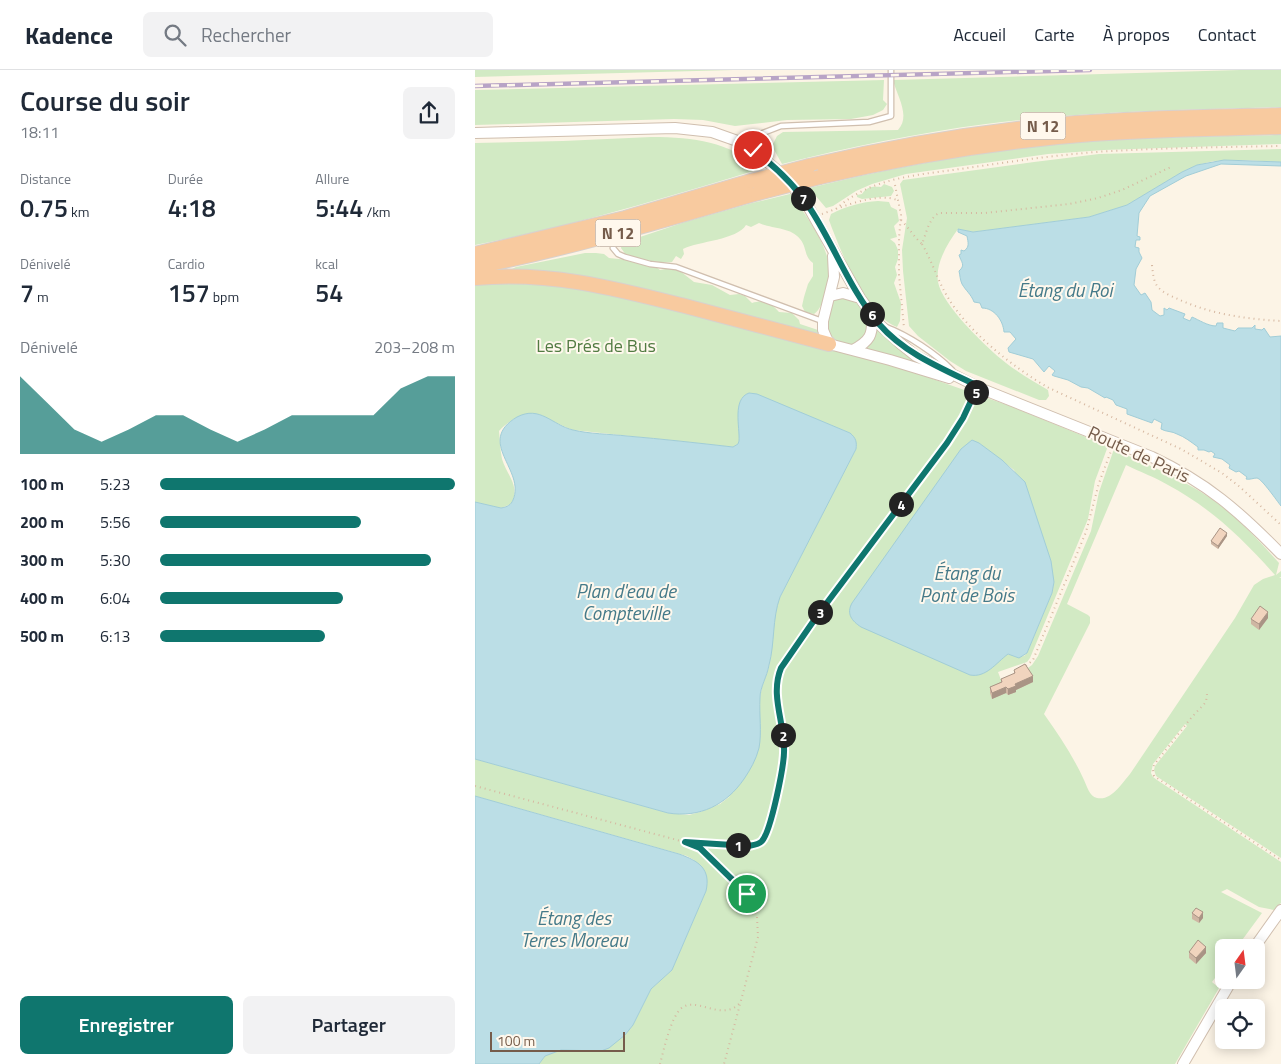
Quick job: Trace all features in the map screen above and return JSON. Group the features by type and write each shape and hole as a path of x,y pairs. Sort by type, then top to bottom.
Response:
{"highway":[{"name":"N 12","path":"475,267 555,250 625,231 809,166 928,141 1035,127 1131,120 1281,115"},
{"name":"N 12","path":"475,254 754,187 820,177 938,153 1032,140 1127,132 1281,127"},
{"path":"475,278 529,277 583,282 829,344"}],"street":[{"name":"Route de Paris","path":"475,133 683,128 707,131 740,142 758,154 784,176 805,201 860,298 880,325 909,351 978,386 1175,468 1209,489 1237,511 1281,554"},
{"path":"829,344 823,330 823,321 835,273 831,248"},
{"path":"830,296 843,293 860,298"},
{"path":"853,350 863,345 870,337 873,316"},
{"name":"Route de Paris","path":"829,344 978,386"},
{"path":"1260,939 1281,910"},
{"path":"1183,1064 1228,989"}],"lane":[{"path":"740,142 781,126 869,122 891,116 891,70"},
{"path":"613,248 618,254 625,257 650,264 676,267 823,321"},
{"path":"880,325 904,335 944,362 958,377"},
{"path":"777,701 777,682 784,663 947,443 963,418 978,386"}],"path":[{"path":"836,209 857,192 903,177 1025,159 1110,151 1281,146"},
{"path":"922,244 932,219 939,213 985,213 1069,204 1098,198 1122,190 1173,166"},
{"path":"895,185 897,200 901,210 899,275 904,335"},
{"path":"815,217 857,202 877,199 897,200"},
{"path":"901,220 915,239 922,244 931,258 947,296 954,306 970,325 1008,360 1031,378 1062,395 1181,449 1222,473 1281,525"},
{"path":"1152,265 1155,283 1159,289 1188,304 1232,316 1256,320 1281,321"},
{"path":"1024,667 1033,660 1073,566 1090,521 1099,483 1115,442"},
{"path":"1207,694 1206,702 1154,765 1154,776 1281,860"},
{"path":"685,842 748,846 757,845 762,841 771,818 784,757 777,701"},
{"path":"475,786 685,842 700,848 737,882 747,894 755,909 758,937 724,1064"},
{"path":"660,1064 677,1014 682,1008 697,1005 724,1012 735,1008 741,1001"}],"green space":[{"path":"475,70 734,70 475,77"},
{"path":"1281,70 1281,107 1133,112 1023,120 909,136 782,164 772,146 777,136 783,132 898,130 902,124 903,112 893,80"},
{"path":"884,80 883,100 887,104 883,110 873,115 851,119 787,120 735,126 703,120 674,119 475,125 475,90"},
{"path":"1281,135 1281,144 1104,150 1048,154 906,174 872,184 826,208 809,188 951,158 1023,148 1119,140"},
{"path":"651,137 683,138 710,143 736,152 763,168 584,220 475,245 475,143"},
{"path":"1281,149 1281,162 1214,161 1197,165 1127,205 1089,217 973,232 958,229 946,247 938,268 938,282 941,291 966,326 988,347 1011,367 1048,390 1049,396 1046,400 1039,400 966,371 918,336 909,326 902,250 907,218 900,184 903,180 1099,154"},
{"path":"884,184 892,187 894,191 891,196 862,199 857,197 857,195 862,194 868,188 881,187"},
{"path":"790,194 818,235 829,264 829,277 824,297 820,308 814,314 805,312 802,306 808,284 813,276 813,263 808,258 800,239 787,230 759,223 751,227 746,225 735,234 683,249 684,254 681,259 676,256 672,262 654,262 626,255 621,248 622,243 685,222"},
{"path":"889,202 891,207 897,210 899,221 894,226 897,237 890,239 895,243 898,250 898,259 895,267 897,275 894,283 901,303 900,321 897,327 886,321 865,296 847,264 829,220 831,214 842,209 860,203"},
{"path":"585,253 604,254 609,258 629,260 649,267 655,266 660,270 675,269 694,282 712,285 730,295 739,294 745,296 752,303 760,301 767,303 779,312 792,313 799,320 800,324 818,330 820,335 508,271 516,267"},
{"name":"Les Prés de Bus","path":"533,282 599,291 795,342 890,364 1010,406 1108,446 1095,481 1088,519 1030,658 1027,662 998,672 1006,693 1015,689 1025,670 1032,665 1038,656 1091,531 1099,492 1114,449 1171,476 1198,490 1224,508 1279,563 1276,575 1281,571 1281,577 1279,577 1281,578 1281,858 1156,776 1155,766 1187,726 1185,724 1153,764 1151,773 1157,780 1281,862 1281,903 1274,910 1259,907 1227,889 1221,892 1262,913 1243,939 1215,939 1215,978 1212,982 1215,985 1215,989 1218,989 1175,1064 539,1064 545,1056 551,1053 571,1049 591,1051 625,1035 633,1025 651,989 672,970 706,891 694,860 687,856 475,796 475,759 668,813 689,815 720,804 729,797 758,750 760,698 769,667 776,607 856,449 856,444 850,433 752,393 742,398 740,402 739,441 733,447 573,430 544,418 526,415 509,422 499,431 502,459 515,492 511,504 501,508 475,502 475,283","holes":["979,443 1014,470 1054,582 1052,593 1027,653 1024,656 1015,657 1011,654 1007,655","1126,465 1184,494 1226,525 1275,575 1263,579 1254,585 1235,618 1130,774 1112,794 1107,797 1097,798 1090,793 1080,771 1044,714 1090,623 1088,615 1067,604"]},
{"path":"842,297 864,309 868,318 869,325 864,339 851,346 832,340 826,326 833,301"},
{"path":"876,326 926,368 864,349 874,339"}],"water":[{"name":"Étang du Roi","path":"1224,160 1281,162 1281,166 1221,164 1186,176 1150,196 1139,213 1137,236 1140,237 1140,240 1136,240 1135,247 1139,248 1142,258 1136,269 1134,285 1141,295 1145,293 1151,302 1152,310 1160,316 1164,315 1164,308 1167,310 1169,308 1185,314 1183,318 1190,321 1192,317 1213,326 1216,326 1217,323 1223,323 1223,328 1235,331 1238,328 1252,328 1255,325 1255,329 1262,330 1264,328 1270,337 1281,336 1281,506 1259,479 1246,479 1247,477 1239,471 1236,472 1229,468 1230,465 1222,459 1213,457 1215,454 1211,451 1198,450 1198,447 1183,437 1161,429 1162,423 1154,419 1152,423 1127,414 1127,409 1116,405 1113,400 1105,398 1088,388 1052,375 1055,371 1049,366 1044,372 1033,359 1009,352 1008,348 1016,339 1010,332 1004,332 1000,319 994,312 982,308 980,303 974,302 960,279 959,271 963,265 959,255 961,250 964,251 967,248 968,244 967,236 958,232 958,229 973,232 1089,217 1127,205 1197,165"},
{"name":"Plan d'eau de Compteville","path":"749,393 757,394 850,433 855,438 856,449 777,605 771,657 760,694 759,748 753,765 744,779 729,796 711,808 680,814 668,813 475,759 475,502 501,508 509,506 513,500 515,489 513,478 501,446 500,436 505,427 517,417 533,413 573,430 733,447 739,441 738,414 740,401"},
{"name":"Étang du Pont de Bois","path":"972,440 1002,460 1025,482 1051,561 1054,582 1052,593 1027,653 1019,658 1008,654 986,672 976,675 970,675 861,627 853,620 850,614 852,603 961,449"},
{"name":"Étang des Terres Moreau","path":"475,796 679,854 698,863 705,871 707,877 706,891 672,970 651,989 633,1025 625,1035 609,1048 601,1051 561,1050 545,1056 539,1064 475,1064"}],"building":[{"path":"1220,528 1227,533 1218,546 1211,541"},
{"path":"1260,606 1268,612 1259,624 1251,619"},
{"path":"1025,664 1033,676 1015,684 1016,686 1008,689 1006,687 992,693 990,687 1002,682 1001,679 1015,673 1014,670"},
{"path":"1196,908 1203,912 1199,918 1192,913"},
{"path":"1198,940 1206,947 1196,958 1189,952"}],"railway":[{"path":"475,86 1090,70"}],"route":[{"path":"747,894 737,882 700,848 685,842 748,846 757,845 765,837 781,777 784,757 776,692 781,668 817,616 947,443 963,418 978,386 916,356 880,325 860,298 805,201 784,176 753,150"}]}
